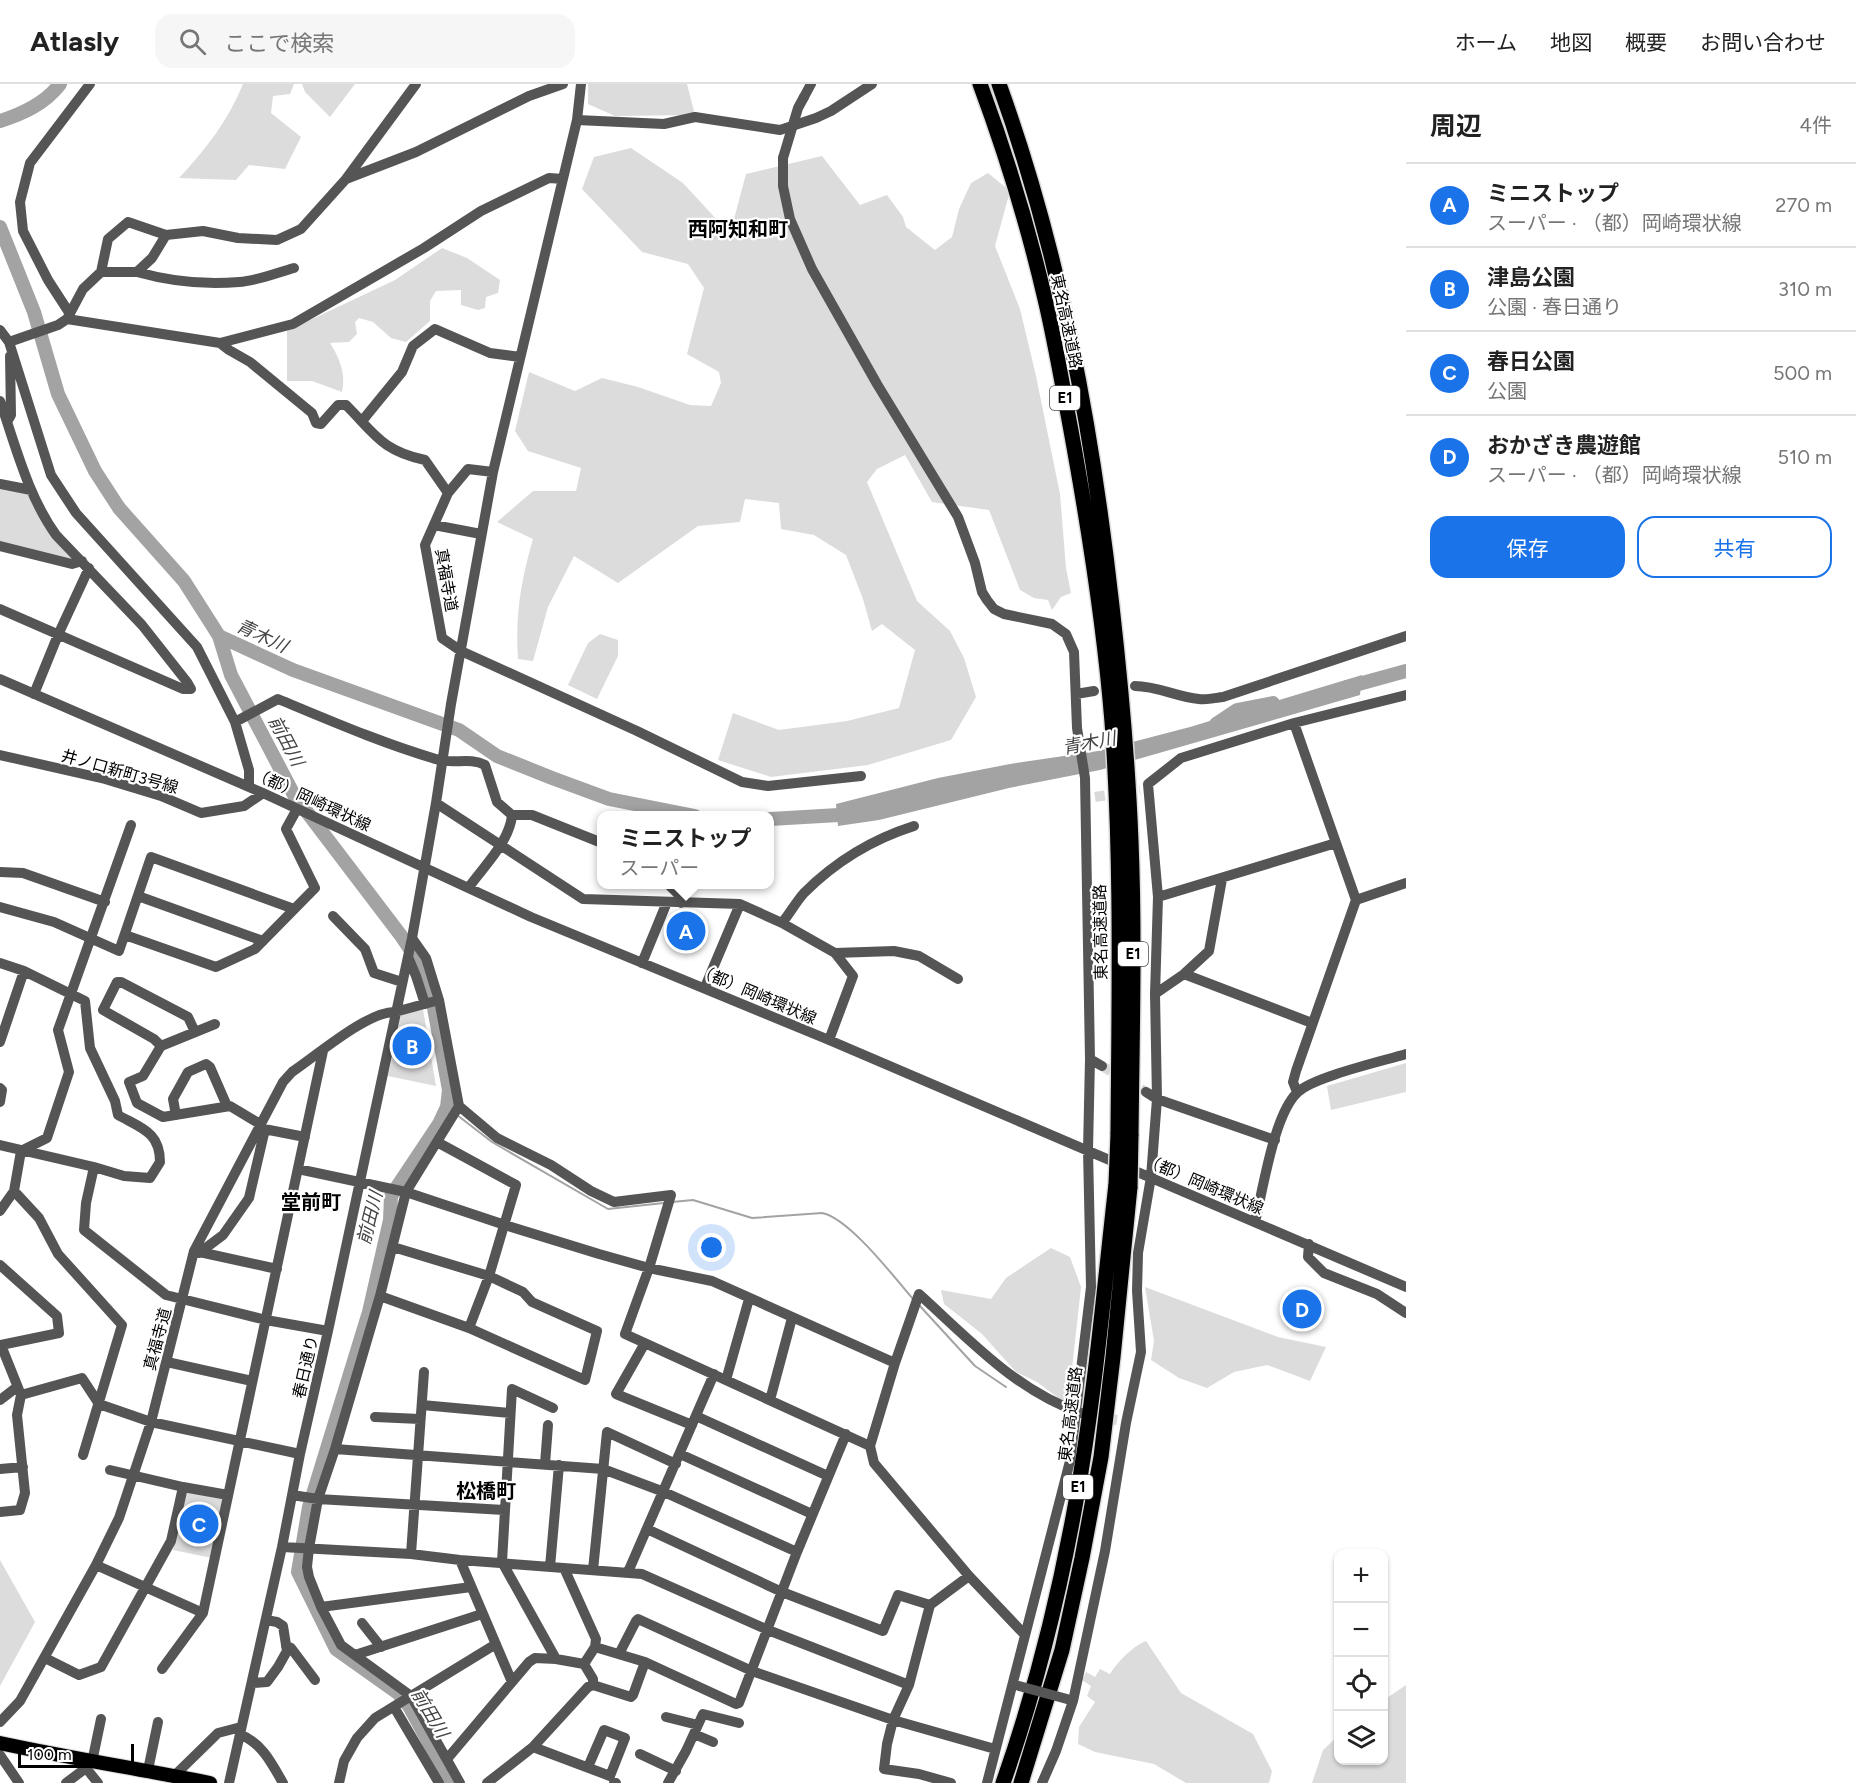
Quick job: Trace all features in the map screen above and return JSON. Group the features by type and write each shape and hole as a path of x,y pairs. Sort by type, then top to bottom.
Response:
{"highway":[{"name":"東名高速道路","path":"980,84 999,135 1026,225 1045,300 1078,469 1118,718"},
{"name":"東名高速道路","path":"999,84 1043,220 1079,375 1107,557 1133,920 1123,1186 1113,1357 1097,1480 1062,1650 1022,1783"},
{"name":"東名高速道路","path":"1003,1783 1027,1706 1056,1596 1076,1501 1123,1186"}],"main road":[{"path":"0,1743 88,1764 148,1770 210,1783"}],"street":[{"path":"65,320 48,280 22,231 20,202 30,163 90,84"},
{"path":"65,320 83,289 101,272 108,239 129,222 166,235 203,231 238,238 277,240 301,229 346,178 416,84"},
{"path":"346,178 416,152 529,96 562,84"},
{"path":"581,84 577,120 493,472 412,938 426,958 439,1000 459,1106 497,1137 614,1202 671,1195 625,1334 870,1446"},
{"path":"811,84 798,108 783,158 783,186 790,219 812,269 876,384 958,517 975,563 982,592 994,609 1004,614 1052,624 1066,634 1074,652 1077,728 1090,796 1088,1150 1091,1287 1078,1412 1070,1461 1025,1635 1015,1685 987,1783"},
{"path":"577,120 664,124 695,117 780,130 823,114 872,84"},
{"path":"9,342 65,320 220,343 293,324 481,212 549,178 563,179"},
{"path":"137,272 152,258 166,235"},
{"path":"101,272 137,272 161,279 197,282 241,282 294,268"},
{"path":"0,319 51,475 76,513 197,647 239,720 249,770 249,787"},
{"path":"362,421 402,372 413,346 435,329 490,353 520,357"},
{"path":"0,330 9,342 11,415 4,421"},
{"path":"220,343 250,362 312,413 316,423 321,424 338,405 346,405 380,442 404,456 425,460 448,493"},
{"path":"0,401 4,421 31,490 46,521 56,535 142,625 188,682 191,689 183,689 0,609"},
{"name":"真福寺道","path":"493,472 468,469 448,493 425,545 442,638 461,651 637,731 742,782 768,786 861,776"},
{"path":"0,484 31,490"},
{"path":"434,525 481,534"},
{"path":"0,546 72,564 85,564"},
{"path":"34,694 85,564"},
{"path":"1135,686 1152,686 1202,700 1223,697 1406,636"},
{"name":"（都）岡崎環状線","path":"0,679 263,793 531,916 705,987 1406,1287"},
{"path":"1076,694 1094,692"},
{"path":"1042,1783 1056,1751 1070,1700 1105,1551 1122,1421 1141,1352 1137,1291 1138,1253 1150,1177 1157,1099 1155,994 1158,897 1144,787 1181,758 1294,723 1406,695"},
{"path":"239,720 278,699 347,727 442,760 476,760 485,765 497,802 512,814 532,815 597,841"},
{"path":"1294,723 1356,900 1293,1082 1297,1092"},
{"name":"井ノ口新町3号線","path":"0,755 105,779 161,796 201,813 244,806 263,793"},
{"path":"436,803 583,899 740,904 783,923 835,953 853,976 829,1040"},
{"path":"125,935 216,967 255,949 315,888 286,828 297,809"},
{"path":"469,887 500,844 511,825 512,814"},
{"path":"21,1151 47,1138 69,1072 58,1029 131,825"},
{"path":"783,923 803,894 844,859 894,832 914,826"},
{"path":"1158,897 1336,843"},
{"path":"0,907 54,922 119,951 151,857 294,909"},
{"path":"0,872 23,873 105,902"},
{"path":"1155,994 1184,974 1209,951 1222,879"},
{"path":"1356,900 1406,883"},
{"path":"672,889 680,896 681,903"},
{"path":"138,896 263,941"},
{"path":"642,963 667,902"},
{"path":"705,987 740,904"},
{"path":"333,916 365,949 374,973 402,982"},
{"name":"春日通り","path":"229,1783 282,1547 297,1496 300,1454 412,938"},
{"path":"835,953 894,951 919,956 958,979"},
{"path":"408,957 425,1004"},
{"path":"0,963 71,992 85,1001 90,1048 115,1101 118,1115 149,1132 157,1142 160,1162 150,1178 124,1176 0,1145"},
{"path":"0,1042 24,971"},
{"path":"1184,974 1312,1023"},
{"path":"161,1046 154,1039 103,1010 117,982 188,1017 195,1032"},
{"name":"真福寺道","path":"0,1722 20,1701 96,1565 119,1518 151,1422 197,1252 287,1078 363,1022 389,1012 439,1000"},
{"path":"215,1024 161,1046 143,1076 129,1084 139,1104 163,1117 232,1106 261,1127 305,1137"},
{"path":"162,1669 203,1613 323,1051"},
{"path":"1255,1222 1285,1109 1297,1092 1314,1082 1406,1054"},
{"path":"1090,1059 1102,1066"},
{"path":"176,1115 173,1099 178,1088 189,1071 206,1064 210,1067 227,1106"},
{"path":"0,1088 2,1090 0,1102"},
{"path":"1146,1092 1157,1099 1275,1140"},
{"path":"459,1106 406,1192 380,1296 336,1449 318,1499 309,1548 309,1577 321,1608 341,1645 411,1696 460,1783"},
{"path":"197,1252 223,1235 249,1198 261,1127"},
{"path":"437,1142 516,1185 489,1276 469,1328"},
{"path":"0,1211 14,1191 21,1151"},
{"path":"94,1167 86,1203 84,1230 166,1295 266,1320 328,1331"},
{"path":"298,1169 406,1192 505,1225 648,1268 712,1281 895,1363"},
{"path":"14,1191 39,1218 58,1254 122,1325 83,1455"},
{"path":"1309,1244 1308,1257 1324,1273 1377,1294 1406,1313"},
{"path":"380,1296 469,1328 585,1380 597,1331 532,1302 523,1292 489,1276 393,1247"},
{"path":"197,1252 277,1269"},
{"path":"0,1265 57,1316 59,1333 1,1345 19,1391 17,1415 25,1493 20,1510 0,1512"},
{"path":"1025,1635 969,1576 874,1463 870,1446 919,1294 997,1366 1059,1406 1078,1412"},
{"path":"726,1380 749,1299"},
{"path":"770,1400 792,1318"},
{"path":"645,1343 616,1394 694,1421 828,1476"},
{"path":"167,1362 252,1381"},
{"path":"411,1554 424,1372"},
{"path":"628,1572 714,1374"},
{"path":"0,1400 19,1391 82,1378 99,1404 151,1422 300,1454"},
{"path":"553,1408 512,1389 502,1562 556,1659"},
{"path":"422,1405 510,1413"},
{"path":"375,1417 420,1419"},
{"path":"544,1464 548,1425"},
{"path":"593,1570 606,1432 812,1514"},
{"path":"595,1647 645,1662 736,1704 740,1703 797,1552 846,1434"},
{"path":"336,1449 603,1469 663,1492 797,1552"},
{"path":"550,1567 559,1465"},
{"path":"0,1470 23,1467"},
{"path":"110,1470 132,1477 228,1495"},
{"path":"45,1658 78,1675 100,1667 171,1541 183,1487"},
{"path":"297,1496 504,1510"},
{"path":"647,1529 782,1592 883,1632 898,1595 930,1605"},
{"path":"282,1547 411,1554 642,1574 768,1630 909,1685"},
{"path":"460,1560 512,1682"},
{"path":"96,1565 203,1613"},
{"path":"564,1568 596,1639 595,1647 584,1664"},
{"path":"951,1783 919,1774 884,1769 893,1720 909,1685 930,1605 969,1576"},
{"path":"321,1608 471,1587"},
{"path":"355,1655 483,1614"},
{"path":"252,1683 267,1682 287,1651 283,1626 266,1620"},
{"path":"619,1654 636,1621 639,1620 752,1671 893,1720 995,1749"},
{"path":"362,1623 381,1647"},
{"path":"339,1783 345,1761 357,1738 375,1718 496,1644"},
{"path":"286,1646 291,1648 315,1680"},
{"path":"447,1759 529,1662 535,1659 556,1659 584,1664 593,1679 593,1685"},
{"path":"487,1783 532,1747 588,1687 593,1685 631,1697 645,1662"},
{"path":"1015,1685 1070,1700"},
{"path":"397,1705 439,1783"},
{"path":"668,1783 703,1714 739,1723"},
{"path":"666,1717 696,1730 713,1742"},
{"path":"66,1783 88,1764 100,1719"},
{"path":"148,1770 158,1722"},
{"path":"174,1776 218,1733 241,1731 264,1751 283,1783"},
{"path":"532,1747 588,1767"},
{"path":"640,1754 676,1771"},
{"path":"0,1755 20,1783"},
{"path":"88,1764 98,1783"}],"shaded area":[{"path":"243,84 294,84 290,94 273,96 271,113 301,137 285,169 249,165 236,180 179,178 216,134"},
{"path":"302,84 355,84 330,117 305,92"},
{"path":"588,84 687,84 695,115 615,116 588,104"},
{"path":"631,148 683,183 730,234 746,174 822,156 860,205 887,195 903,217 906,227 935,250 952,237 959,209 971,183 988,173 1010,191 995,246 1020,309 1036,376 1060,494 1066,568 1071,593 1061,597 1052,610 1048,600 1034,598 1020,590 989,510 932,502 905,455 877,469 867,482 917,601 950,631 964,658 976,697 951,740 868,765 771,777 718,760 733,713 779,730 847,721 899,708 915,650 882,624 872,631 863,599 846,555 814,535 781,529 779,503 745,499 740,522 698,526 618,583 574,556 548,607 533,661 518,659 517,628 520,598 533,539 497,522 533,491 576,491 581,468 528,451 515,431 529,372 575,391 602,378 638,387 690,405 711,406 721,383 719,372 687,354 704,288 688,264 642,252 582,189 594,157"},
{"path":"442,248 467,258 500,280 498,293 486,297 485,308 478,310 461,305 461,290 436,291 430,301 430,321 406,342 391,338 373,322 359,318 355,322 357,334 349,342 330,343 341,367 342,392 312,381 287,381 287,331 395,280"},
{"path":"0,487 27,494 74,557 71,560 0,543"},
{"path":"600,634 618,640 618,656 597,699 568,685 588,643"},
{"path":"1362,675 1360,695 1100,770 1009,788 879,820 838,826 836,804 938,778 1010,764 1098,751 1190,727"},
{"path":"423,1009 436,1086 388,1076 401,1015"},
{"path":"1406,1063 1406,1092 1331,1110 1327,1086"},
{"path":"1051,1248 1070,1257 1081,1287 1068,1405 1037,1382 1016,1372 982,1334 944,1304 941,1290 991,1299 1006,1278"},
{"path":"1145,1287 1278,1337 1326,1347 1310,1381 1267,1365 1234,1372 1207,1388 1179,1378 1151,1360 1154,1341"},
{"path":"185,1491 224,1498 212,1558 173,1550"},
{"path":"0,1560 35,1622 0,1686"},
{"path":"1146,1641 1181,1693 1253,1734 1272,1771 1269,1783 1186,1783 1154,1764 1095,1752 1078,1744 1079,1727 1095,1702 1087,1696 1091,1686 1082,1680 1086,1672 1095,1677 1100,1669 1110,1674 1126,1655"},
{"path":"1406,1685 1406,1783 1312,1783 1323,1750 1334,1740 1334,1765 1388,1765 1388,1697"}],"waterway":[{"path":"0,121 33,107 60,84"},
{"name":"青木川","path":"0,227 34,312 58,394 95,471 119,508 184,581 219,636 293,670 459,730 497,756 552,778 609,799 670,811"},
{"name":"前田川","path":"219,636 231,675 294,795 420,964 434,1008 449,1090 447,1107 439,1124 391,1196 390,1220 369,1312 309,1507 298,1572 336,1649 398,1693 409,1706 451,1783"},
{"name":"青木川","path":"1344,688 1406,671"},
{"name":"青木川","path":"1216,724 1237,710 1273,703"},
{"name":"青木川","path":"774,819 856,814"},
{"name":"前田川","path":"447,1107 453,1111"},
{"path":"457,1115 492,1142 608,1209 664,1203"},
{"path":"672,1202 693,1200 752,1218 822,1213 833,1217 858,1237 913,1299"},
{"path":"919,1305 975,1366 1006,1387"}],"tunnel":[{"path":"1095,797 1140,790"},
{"path":"1102,1066 1146,1092"},
{"path":"1099,1417 1117,1420"}],"place":[{"name":"ミニストップ","path":"686,931"},
{"name":"津島公園","path":"412,1046"},
{"name":"おかざき農遊館","path":"1302,1309"},
{"name":"春日公園","path":"199,1524"}],"district":[{"name":"西阿知和町","path":"738,229"},
{"name":"堂前町","path":"311,1202"},
{"name":"松橋町","path":"486,1491"}]}
